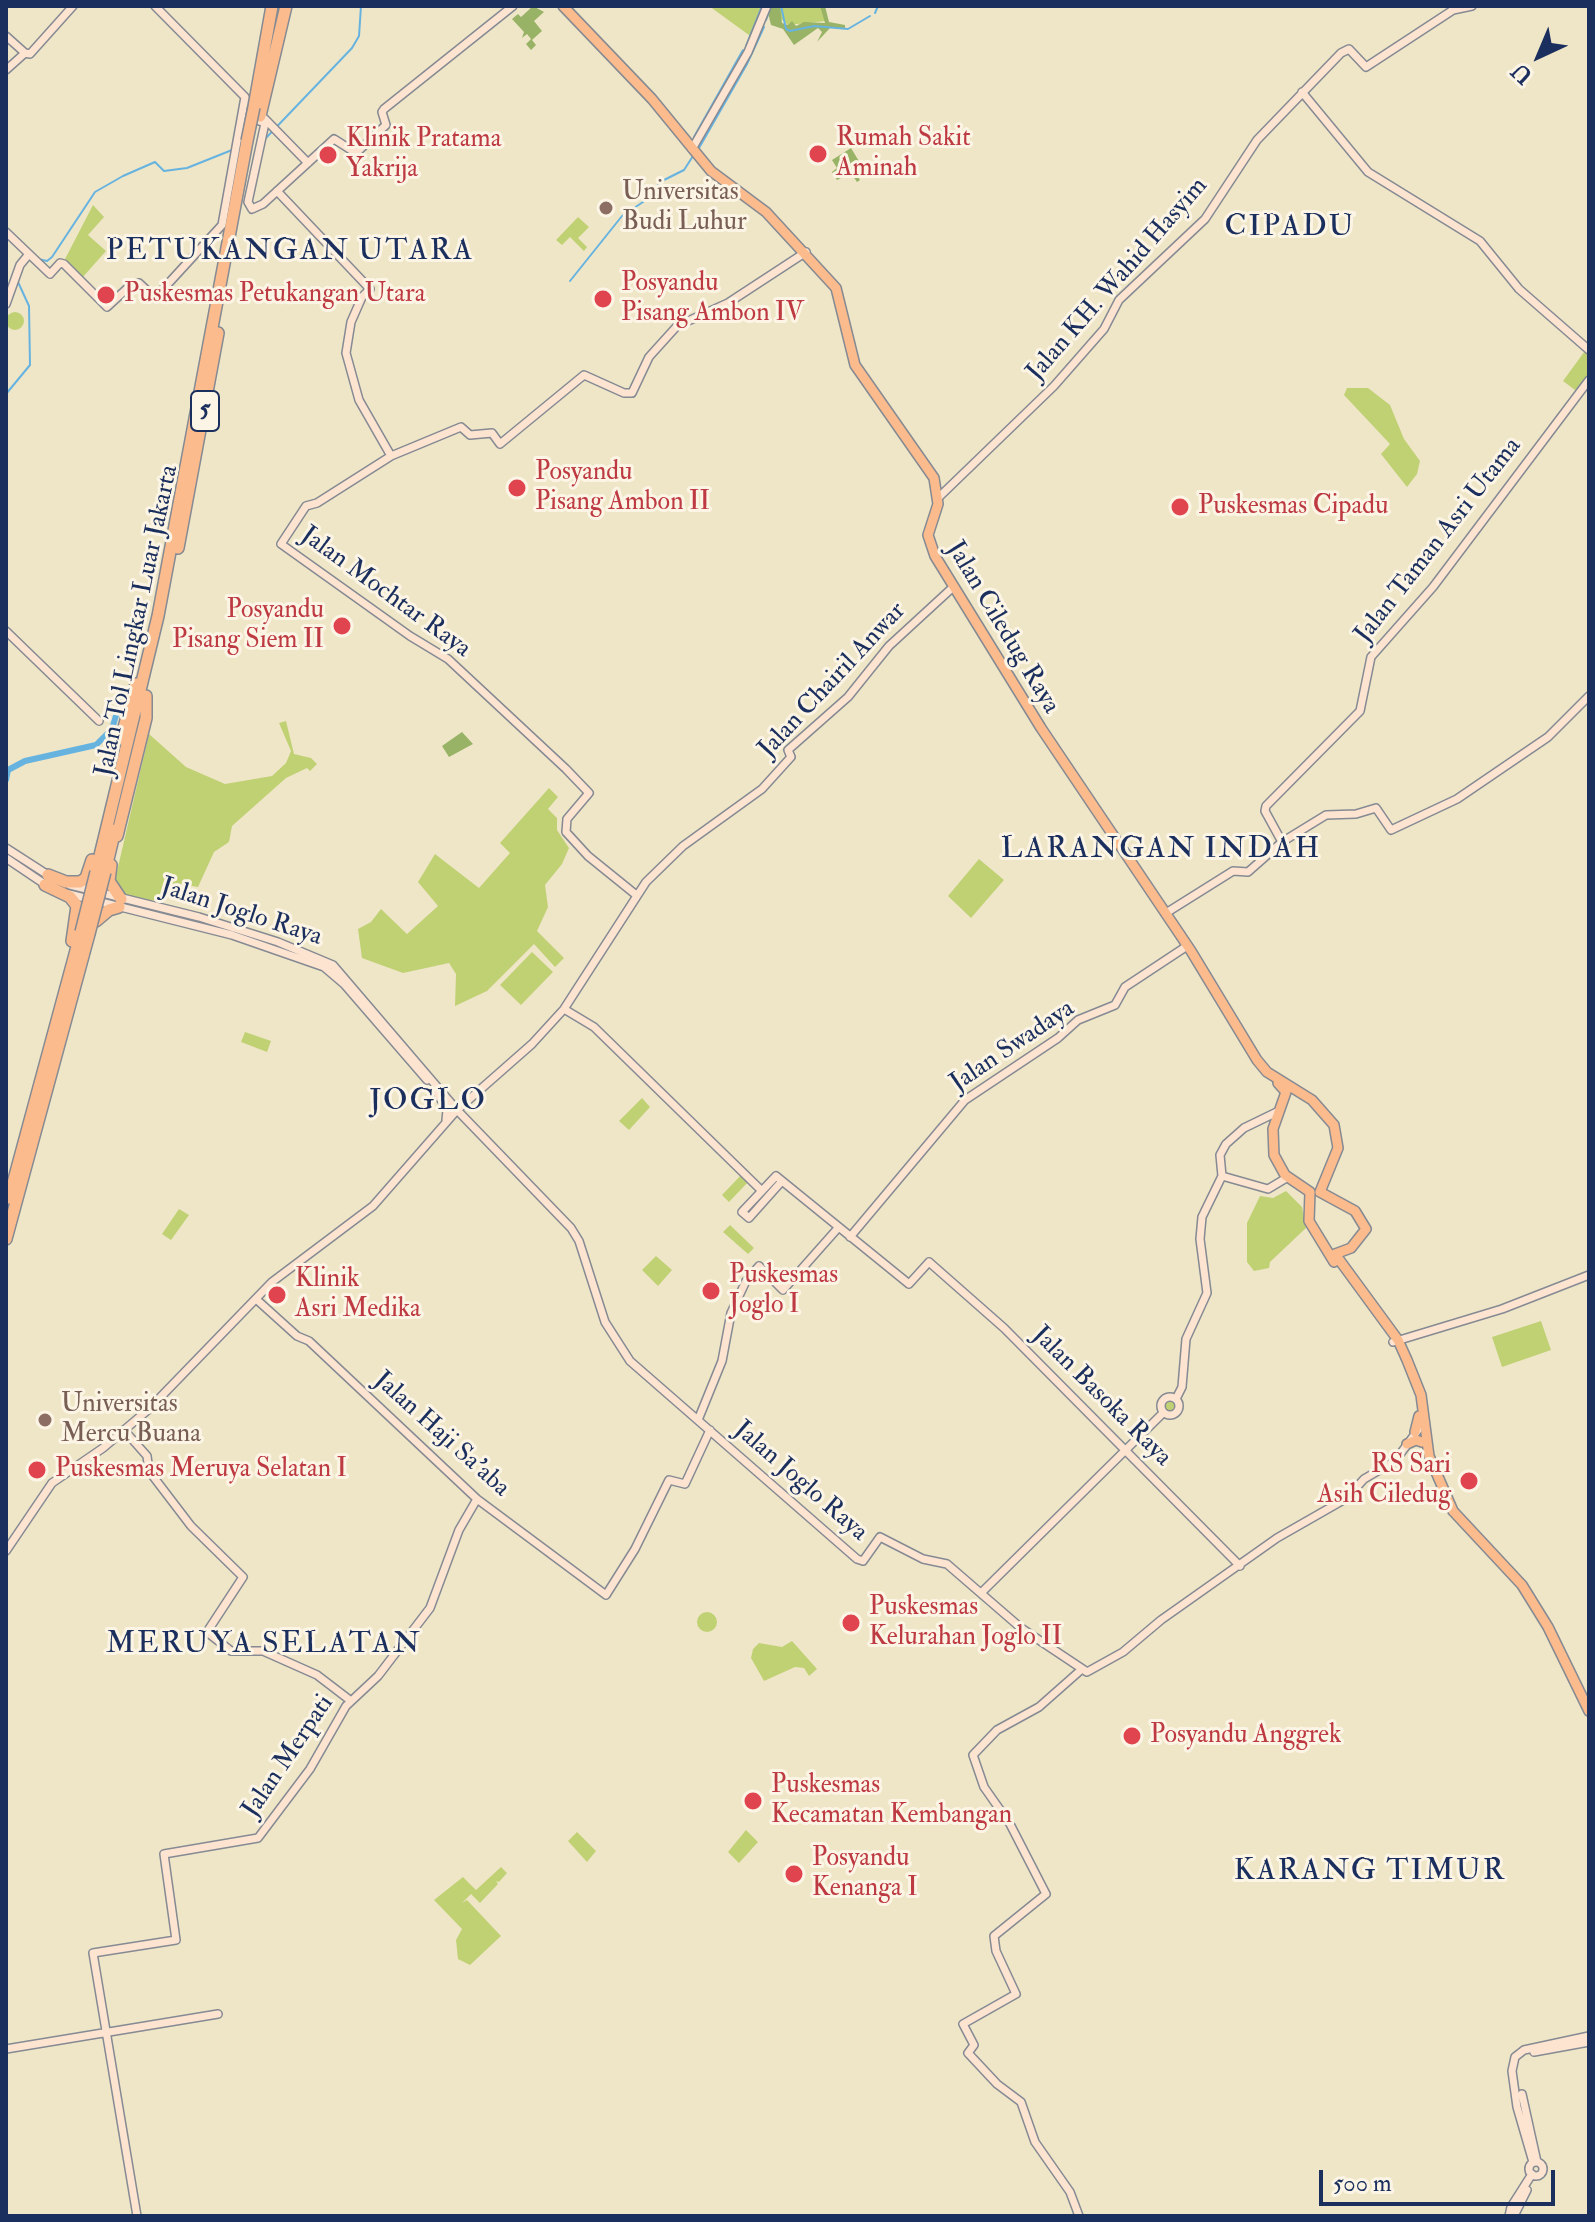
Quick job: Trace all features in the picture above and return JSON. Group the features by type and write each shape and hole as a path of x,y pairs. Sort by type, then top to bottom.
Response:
{"highway":[{"name":"Jalan Tol Lingkar Luar Jakarta","path":"99,874 146,696 190,491 250,142 250,113 270,6"},
{"name":"Jalan Tol Lingkar Luar Jakarta","path":"250,113 271,65 279,6"},
{"path":"271,65 286,6"},
{"name":"Jalan Tol Lingkar Luar Jakarta","path":"6,1239 8,1218 85,933 158,616 250,142"},
{"path":"27,1161 52,1084 102,899 99,874 125,740 158,616"},
{"path":"47,880 73,883 99,874"},
{"path":"46,1056 47,1036 85,895 99,874"},
{"path":"96,921 120,903 111,886 99,874"},
{"path":"47,880 72,899 80,916"},
{"path":"80,916 90,912 96,921"},
{"name":"Jalan Tol Lingkar Luar Jakarta","path":"8,1218 27,1161 46,1056 85,933"}],"main road":[{"name":"Jalan Ciledug Raya","path":"555,6 682,139"},
{"name":"Jalan Ciledug Raya","path":"563,6 652,99 693,153 780,228 837,291 855,365 927,463 938,498 928,532 931,548 1038,731 1091,803 1219,1001"},
{"name":"Jalan Ciledug Raya","path":"805,253 835,295 854,372 932,476 936,498 924,539 932,559 1008,675"},
{"name":"Jalan Ciledug Raya","path":"1098,814 1166,913 1258,1068 1285,1088 1285,1097"},
{"name":"Jalan Ciledug Raya","path":"1236,1030 1263,1068 1308,1096 1336,1131"},
{"path":"1326,1115 1295,1092 1285,1097 1272,1147 1279,1167 1311,1195 1309,1221 1320,1240 1396,1341 1417,1392 1422,1442 1428,1466 1448,1510 1524,1595 1552,1641 1589,1722"},
{"path":"1302,1186 1313,1186 1321,1180 1334,1150 1336,1131"},
{"path":"1336,1131 1337,1150 1320,1190 1324,1196 1357,1212 1366,1228 1358,1241 1336,1260"},
{"path":"1320,1240 1337,1248 1358,1241"},
{"path":"1421,1424 1434,1469 1453,1511 1522,1585 1552,1635 1589,1711"},
{"path":"1407,1444 1416,1440 1422,1442"}],"street":[{"path":"6,36 30,54 73,6"},
{"path":"6,232 50,274 62,263 107,307 133,283 139,283 153,299 162,293 224,221 250,113 243,94 155,6"},
{"path":"250,113 265,123 248,205 256,208 337,138 356,153 386,124 382,112 513,6"},
{"path":"693,153 748,52 767,6"},
{"name":"Jalan KH. Wahid Hasyim","path":"938,498 1053,387 1104,329 1119,300 1205,219 1250,149 1345,50 1349,49 1366,67 1453,10 1472,6"},
{"path":"6,70 25,53"},
{"path":"1302,92 1368,172 1480,241 1519,289 1589,350"},
{"path":"250,113 266,120 308,163"},
{"path":"277,191 370,289 362,297 351,325 346,353 353,384 366,415 391,456"},
{"name":"Jalan Mochtar Raya","path":"635,894 588,856 566,832 567,819 589,793 566,769 445,657 397,628 281,544 303,508 391,456 461,427 470,435 492,433 500,444 584,375 624,393 632,393 649,357 677,326 728,303 805,253"},
{"path":"6,304 20,265 29,254"},
{"name":"Jalan Taman Asri Utama","path":"1282,842 1266,814 1266,806 1360,711 1371,657 1433,587 1589,380"},
{"name":"Jalan Chairil Anwar","path":"635,894 683,846 762,789 791,757 788,750 856,688 889,646 951,589"},
{"path":"6,634 99,721 97,723 6,634"},
{"path":"1166,913 1233,871 1245,873 1282,842 1333,812 1356,814 1378,808 1391,830 1418,819 1491,779 1548,737 1589,696"},
{"name":"Jalan Joglo Raya","path":"6,848 16,860 47,880 85,895 315,960 329,970 436,1091 531,1183 575,1234 605,1322 622,1352 857,1559 863,1561 880,1537 923,1559 947,1564 1021,1628 1082,1669"},
{"name":"Jalan Joglo Raya","path":"6,858 16,860"},
{"path":"6,1551 52,1483 124,1430 256,1299 373,1206 457,1110 515,1061 564,1009 634,902 635,894"},
{"name":"Jalan Joglo Raya","path":"120,903 145,904 199,917 315,960 347,978 457,1110"},
{"path":"144,913 145,904"},
{"name":"Jalan Swadaya","path":"850,1237 965,1100 1058,1038 1078,1020 1115,1005 1125,987 1184,948"},
{"path":"564,1009 594,1027 762,1191"},
{"path":"436,1091 447,1110 443,1125"},
{"path":"1163,1413 1172,1416 1177,1412 1176,1399 1182,1387 1186,1339 1207,1293 1202,1217 1222,1176 1219,1159 1226,1144 1244,1128 1279,1111"},
{"path":"1222,1176 1268,1189 1288,1177"},
{"path":"779,1179 850,1237"},
{"path":"779,1179 749,1218 742,1212 762,1191 779,1179"},
{"path":"698,1420 722,1361 731,1313 746,1281 759,1266 783,1290 838,1228"},
{"name":"Jalan Basoka Raya","path":"850,1237 909,1284 929,1262 1004,1328 1241,1565"},
{"path":"1396,1341 1502,1309 1589,1275"},
{"name":"Jalan Haji Sa'aba","path":"256,1299 297,1336 309,1341 477,1499 606,1595 635,1549 669,1480 685,1484 710,1430"},
{"path":"1163,1413 1162,1401 1167,1397 1176,1399"},
{"path":"981,1593 1163,1413"},
{"path":"1079,2216 1070,2192 1035,2142 1019,2099 997,2084 967,2052 974,2045 964,2023 1016,1994 995,1948 995,1934 1046,1894 1010,1824 984,1787 972,1756 986,1739 1039,1707 1069,1684 1082,1669 1092,1671 1120,1654 1161,1620 1249,1559 1347,1498 1364,1479 1395,1461 1421,1424"},
{"path":"124,1430 147,1456 149,1471 191,1526 243,1576 243,1581 207,1632 231,1651 263,1651 317,1675 351,1701"},
{"name":"Jalan Merpati","path":"107,2034 93,1953 176,1940 164,1854 258,1838 310,1769 351,1701 378,1676 430,1608 459,1530 477,1499"},
{"path":"6,2049 218,2014"},
{"path":"107,2034 137,2216"},
{"path":"1512,2215 1534,2175 1543,2169 1535,2162 1520,2098 1517,2069 1523,2056 1589,2039"},
{"path":"1534,2175 1529,2167 1535,2162"}],"green space":[{"path":"533,6 544,12 534,21 542,31 532,40 536,45 531,50 526,44 531,39 527,34 522,38 524,32 512,19 518,14 521,17"},
{"path":"709,6 764,6 753,38"},
{"path":"770,6 780,6 782,23 788,25 792,21 796,26 804,22 825,23 820,6 825,6 829,22 845,25 845,28 830,28 817,42 822,32 818,28 794,45 783,29 771,25"},
{"path":"780,6 820,6 826,21 788,25 780,18"},
{"path":"851,148 860,163 853,168 860,180 857,182 851,173 837,180 832,172 837,168 832,160"},
{"path":"93,205 104,217 88,235 106,251 82,278 64,261"},
{"path":"578,217 589,227 578,238 587,247 584,251 570,237 562,245 556,240"},
{"path":"15,312 24,321 15,330 6,321"},
{"path":"1587,348 1589,380 1579,393 1563,381"},
{"path":"1347,388 1368,388 1390,405 1404,439 1420,461 1417,474 1407,487 1381,454 1390,444 1344,395"},
{"path":"286,721 294,754 311,758 317,764 310,771 307,768 286,778 232,826 229,842 214,852 198,887 176,883 151,902 119,893 114,884 149,734 186,767 225,784 272,776 286,763 291,751 279,723"},
{"path":"462,732 473,744 449,757 442,746"},
{"path":"549,788 558,797 548,809 557,818 557,830 569,848 562,864 545,885 548,907 537,931 564,958 555,967 534,944 487,991 455,1006 456,974 449,963 403,973 362,958 358,929 371,922 381,909 407,934 438,906 418,882 435,854 479,888 510,853 500,843"},
{"path":"979,859 1004,880 971,918 948,896"},
{"path":"532,952 553,972 521,1005 500,985"},
{"path":"245,1032 271,1041 267,1052 241,1042"},
{"path":"642,1098 650,1107 629,1130 619,1121"},
{"path":"743,1173 750,1180 729,1202 722,1195"},
{"path":"1286,1191 1302,1207 1306,1228 1270,1262 1269,1268 1254,1271 1247,1262 1247,1223 1260,1196 1273,1198"},
{"path":"179,1209 189,1215 171,1240 162,1234"},
{"path":"730,1225 754,1248 748,1254 723,1232"},
{"path":"656,1256 672,1270 658,1286 642,1270"},
{"path":"1541,1321 1551,1350 1502,1367 1492,1337"},
{"path":"1166,1397 1174,1397 1179,1406 1177,1413 1166,1415 1161,1410 1161,1402"},
{"path":"707,1612 714,1615 717,1622 714,1629 707,1632 700,1629 697,1622 700,1615"},
{"path":"792,1641 817,1669 809,1676 804,1668 795,1667 764,1681 751,1658 753,1649 759,1643 782,1647"},
{"path":"746,1830 758,1842 739,1863 728,1852"},
{"path":"577,1832 596,1851 587,1862 568,1841"},
{"path":"501,1867 507,1873 499,1882 496,1881 498,1884 480,1903 471,1894 462,1903 467,1900 501,1936 470,1965 458,1959 456,1940 462,1929 434,1900 463,1877 476,1890"}],"waterway":[{"path":"265,139 352,48 359,36 361,6"},
{"path":"746,46 762,6"},
{"path":"766,20 771,6"},
{"path":"781,6 786,29 790,31 814,26 848,29 870,16"},
{"path":"875,13 878,6"},
{"path":"699,148 747,64 764,27"},
{"path":"694,137 743,50"},
{"path":"38,259 47,261 52,257 95,192 123,176 155,162 164,171 187,168 232,150"},
{"path":"570,281 622,216 643,202 662,181 684,170 693,156"},
{"path":"6,394 30,365 29,306 18,282"},
{"path":"6,780 8,770 25,761 96,745 112,729 120,702"}],"place":[{"name":"Rumah Sakit Aminah","path":"818,154"},
{"name":"Klinik Pratama Yakrija","path":"328,155"},
{"name":"Universitas Budi Luhur","path":"606,208"},
{"name":"Puskesmas Petukangan Utara","path":"106,295"},
{"name":"Posyandu Pisang Ambon IV","path":"603,299"},
{"name":"Posyandu Pisang Ambon II","path":"517,488"},
{"name":"Puskesmas Cipadu","path":"1180,507"},
{"name":"Posyandu Pisang Siem II","path":"342,626"},
{"name":"Puskesmas Joglo I","path":"711,1291"},
{"name":"Klinik Asri Medika","path":"277,1295"},
{"name":"Universitas Mercu Buana","path":"45,1420"},
{"name":"Puskesmas Meruya Selatan I","path":"37,1470"},
{"name":"RS Sari Asih Ciledug","path":"1469,1481"},
{"name":"Puskesmas Kelurahan Joglo II","path":"851,1623"},
{"name":"Posyandu Anggrek","path":"1132,1736"},
{"name":"Puskesmas Kecamatan Kembangan","path":"753,1801"},
{"name":"Posyandu Kenanga I","path":"794,1874"}],"district":[{"name":"CIPADU","path":"1290,229"},
{"name":"PETUKANGAN UTARA","path":"290,253"},
{"name":"LARANGAN INDAH","path":"1161,851"},
{"name":"JOGLO","path":"428,1103"},
{"name":"MERUYA SELATAN","path":"264,1646"},
{"name":"KARANG TIMUR","path":"1370,1873"}]}
